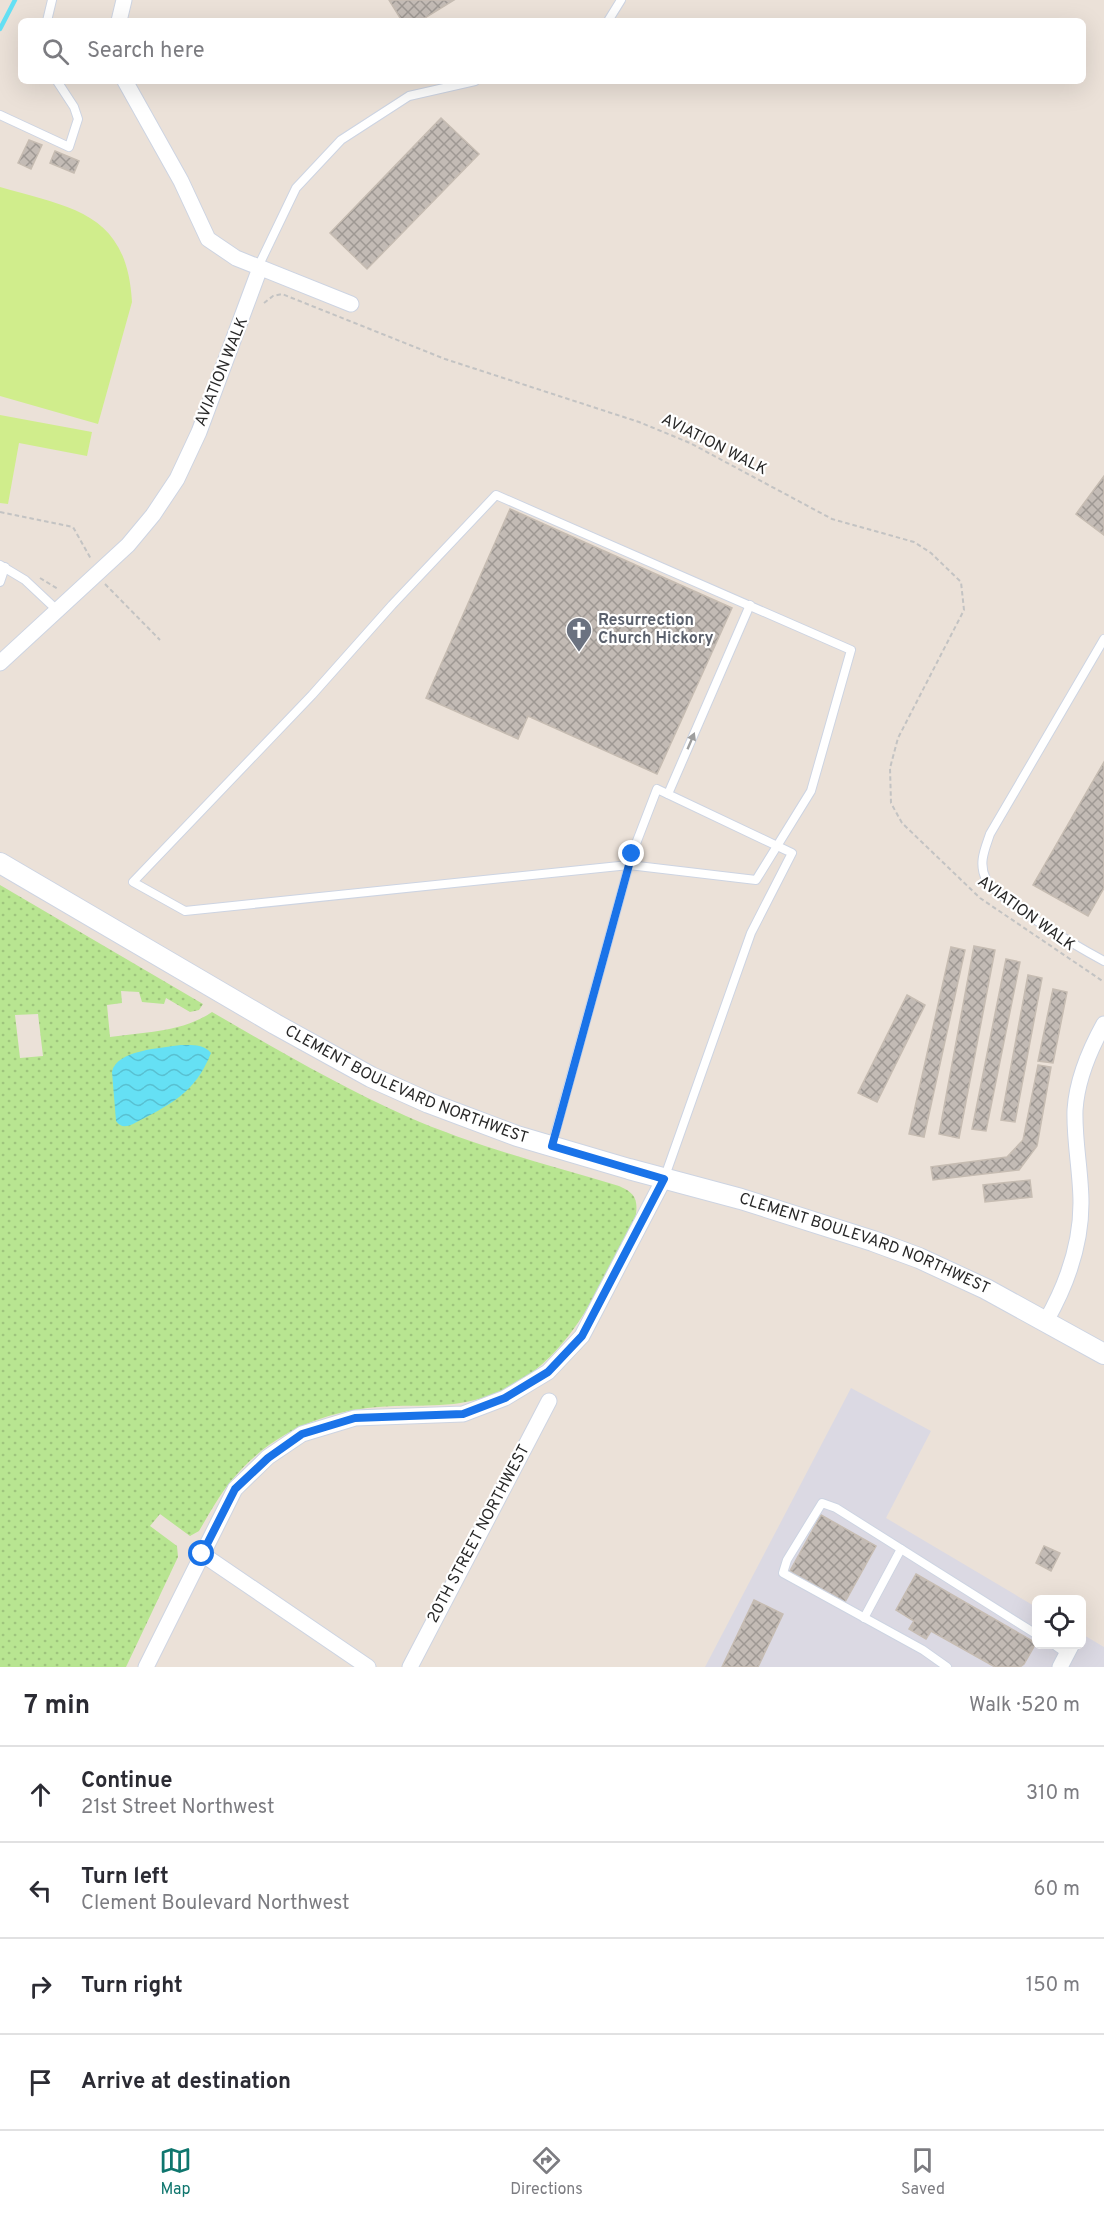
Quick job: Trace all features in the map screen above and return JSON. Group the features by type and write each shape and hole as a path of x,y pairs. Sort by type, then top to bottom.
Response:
{"street":[{"path":"120,18 124,0"},
{"path":"127,84 180,181 208,239 236,258 351,304"},
{"path":"0,663 128,545 153,515 177,479 199,432 259,267"},
{"name":"CLEMENT BOULEVARD NORTHWEST","path":"0,863 265,1018 372,1077 429,1103 477,1122 552,1146 741,1199 873,1241 964,1278 1104,1354"},
{"path":"1046,1321 1057,1302 1074,1254 1081,1204 1075,1111 1078,1086 1085,1060 1104,1024"},
{"path":"146,1667 235,1489 268,1458 302,1434 355,1418 463,1414 505,1398 548,1372 582,1336 664,1179"},
{"name":"20TH STREET NORTHWEST","path":"410,1667 549,1401"},
{"path":"202,1554 368,1667"}],"lane":[{"path":"48,18 52,0"},
{"path":"610,18 621,0"},
{"path":"0,115 69,147 78,119 74,107 59,84"},
{"path":"259,267 296,188 341,140 409,96 462,84"},
{"path":"496,495 750,605 851,650 811,791 756,880 629,865 185,911 133,882 312,695 392,605 496,495"},
{"path":"0,582 3,566 25,580 58,611"},
{"path":"668,794 750,605"},
{"path":"1104,639 990,834 981,859 985,877 999,895 1104,961"},
{"path":"552,1146 629,865 657,789 792,853 751,933 664,1179"},
{"path":"947,1667 923,1650 783,1573 787,1560 822,1503 836,1508 1032,1631"},
{"path":"864,1618 901,1549"}],"path":[{"name":"AVIATION WALK","path":"262,305 265,300 282,294 445,359 639,422 690,443 832,519 914,542 931,553 961,582 964,610 898,738 890,768 891,803 902,823 980,898 1104,982"},
{"path":"0,512 73,527 92,561"},
{"path":"38,576 56,588 63,589"},
{"path":"105,584 160,640"}],"shaded area":[{"path":"851,1388 931,1431 886,1518 1032,1605 1032,1649 1086,1649 1086,1636 1104,1647 1104,1667 705,1667"}],"green space":[{"path":"0,187 72,209 91,219 107,232 119,249 128,272 132,302 98,424 0,396"},
{"path":"0,415 92,432 87,456 19,443 8,504 0,503"},
{"path":"0,885 203,1004 199,1010 190,1012 166,998 164,1004 142,1002 139,992 121,991 122,1003 107,1005 110,1037 189,1024 212,1012 332,1080 406,1116 485,1146 619,1186 633,1196 636,1204 635,1221 598,1290 569,1335 533,1372 496,1393 468,1402 348,1411 305,1425 285,1435 248,1463 231,1481 199,1531 190,1536 160,1514 150,1526 177,1546 178,1557 126,1667 0,1667","holes":["38,1014 43,1056 20,1058 15,1015"]}],"water":[{"path":"181,1045 201,1047 211,1053 197,1079 180,1097 158,1111 130,1125 120,1125 116,1121 112,1072 115,1065 122,1059 141,1051"}],"building":[{"path":"389,0 454,0 425,18 400,18"},
{"path":"441,118 479,154 367,269 330,233"},
{"path":"29,140 42,145 31,169 18,163"},
{"path":"55,151 79,161 74,173 50,163"},
{"path":"1104,476 1104,535 1076,514"},
{"name":"Resurrection Church Hickory","path":"510,509 732,608 657,774 528,716 518,739 426,698"},
{"path":"1104,762 1104,888 1088,916 1033,885"},
{"path":"974,946 995,950 959,1138 939,1134"},
{"path":"951,947 965,950 924,1137 909,1134"},
{"path":"1006,959 1020,962 986,1131 972,1129"},
{"path":"1028,975 1042,978 1015,1122 1001,1120"},
{"path":"1053,989 1067,992 1053,1063 1038,1061"},
{"path":"907,995 925,1005 877,1102 858,1093"},
{"path":"1038,1065 1051,1067 1037,1146 1019,1170 933,1180 931,1167 1007,1157 1023,1140"},
{"path":"1030,1180 1032,1197 985,1202 983,1185"},
{"path":"821,1515 876,1546 845,1602 790,1571"},
{"path":"1044,1546 1060,1553 1051,1571 1036,1563"},
{"path":"916,1574 1032,1641 1033,1649 1020,1667 995,1667 931,1631 926,1639 909,1629 914,1621 896,1610"},
{"path":"754,1600 783,1614 758,1667 722,1667"}],"waterway":[{"path":"0,29 15,0"}],"place":[{"name":"Resurrection Church Hickory","path":"579,653"}],"route":[{"path":"202,1554 235,1489 268,1458 302,1434 355,1418 463,1414 505,1398 548,1372 582,1336 664,1179 552,1146 632,854"}]}
